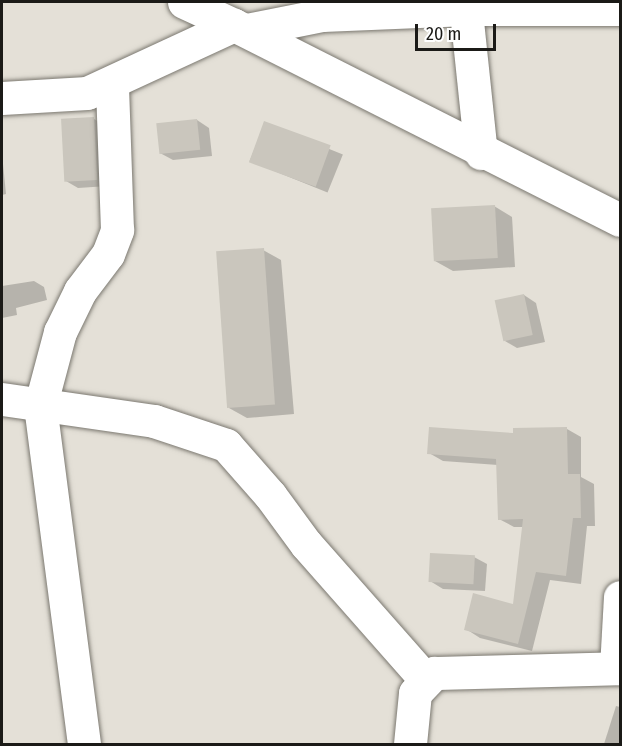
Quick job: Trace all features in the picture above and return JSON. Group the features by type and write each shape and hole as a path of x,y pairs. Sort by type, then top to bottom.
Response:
{"street":[{"path":"184,2 241,28 481,153 621,220"},
{"path":"466,5 481,153"},
{"path":"2,98 70,97 112,85 241,28 322,15 466,5 621,9"},
{"path":"84,744 40,407 60,332 80,291 108,254 117,230 112,85"},
{"path":"2,399 40,407 154,421 226,445 270,495 313,553 425,679"},
{"path":"410,744 410,711 415,693 425,679 449,671 618,668 621,597"}],"building":[{"path":"94,117 97,180 64,182 61,119"},
{"path":"197,119 200,150 159,154 156,123"},
{"path":"264,121 331,145 316,187 249,162"},
{"path":"495,205 498,258 434,261 431,208"},
{"path":"264,248 275,405 227,408 216,251"},
{"path":"524,294 533,335 503,341 495,300"},
{"path":"429,427 513,433 513,428 567,427 568,474 580,474 581,518 573,518 566,576 536,572 518,644 464,630 473,593 513,604 523,519 498,520 496,459 427,454"},
{"path":"430,553 475,555 473,584 428,582"}]}
